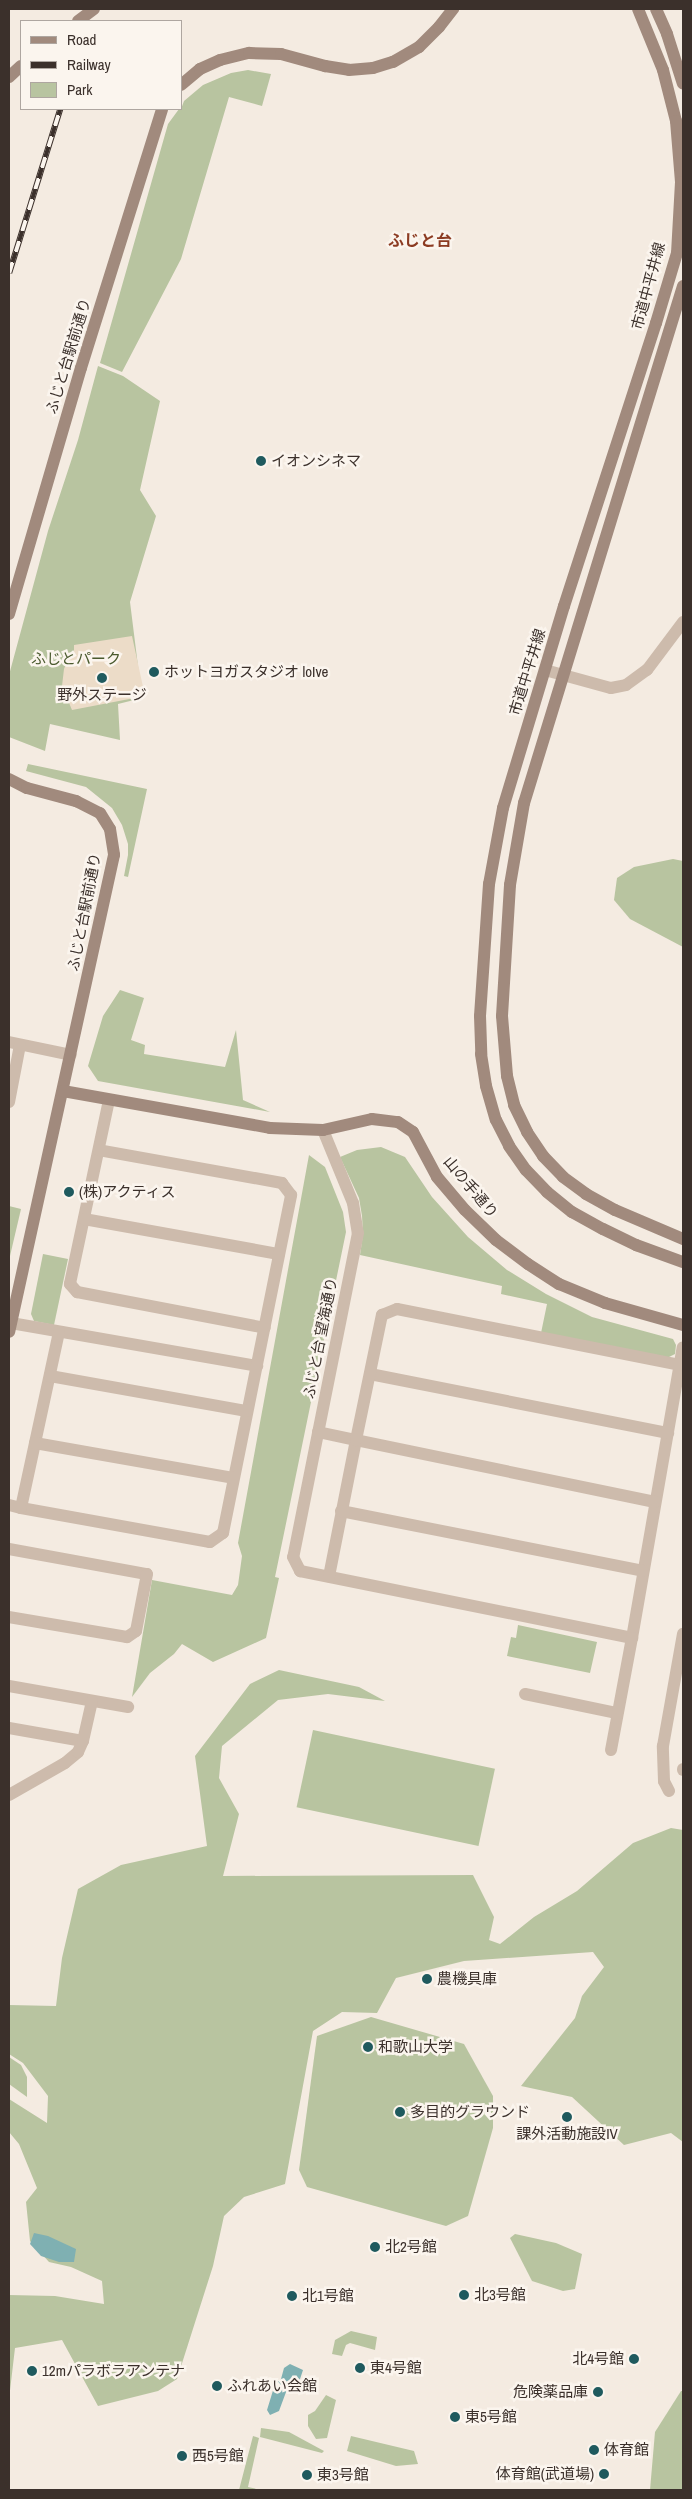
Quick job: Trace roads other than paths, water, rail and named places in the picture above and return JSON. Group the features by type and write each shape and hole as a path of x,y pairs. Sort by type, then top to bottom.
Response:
{"street":[{"path":"79,20 94,9"},
{"path":"182,84 200,69 220,60 249,53 281,54 325,66 350,70 373,68 393,62 419,47 439,27 453,9"},
{"name":"市道中平井線","path":"638,9 663,70 676,120 681,182 677,253 502,808 488,884 480,1016 481,1054 486,1086 496,1120 509,1146 526,1170 547,1192 572,1212 603,1229 636,1245 683,1262"},
{"path":"656,9 667,34 683,84"},
{"path":"9,77 20,67"},
{"name":"ふじと台駅前通り","path":"9,614 87,349 162,110"},
{"path":"683,286 529,786 516,844 506,927 502,1016 507,1076 514,1105 526,1132 543,1156 563,1177 586,1194 615,1210 683,1239"},
{"path":"545,670 611,688 626,685 647,670 683,622"},
{"name":"ふじと台駅前通り","path":"9,780 27,788 76,801 100,813 110,829 114,855 71,1055"},
{"path":"9,1102 15,1043 71,1055 10,1328 59,1332 257,1366"},
{"name":"山の手通り","path":"63,1091 270,1128 323,1130 372,1120 398,1122 414,1132 437,1177 465,1210 496,1240 528,1264 559,1284 605,1303 683,1325"},
{"path":"109,1100 70,1284 77,1292 264,1328"},
{"name":"ふじと台 望海通り","path":"323,1130 353,1203 358,1233 293,1556 300,1571 329,1576"},
{"path":"59,1332 35,1443 15,1506 210,1542 223,1533 291,1195 282,1183 99,1150"},
{"path":"84,1219 279,1254"},
{"path":"632,1638 329,1576 382,1316 397,1309 680,1365"},
{"path":"611,1750 683,1348"},
{"path":"370,1374 668,1433"},
{"path":"50,1376 247,1411"},
{"path":"318,1432 655,1502"},
{"path":"35,1443 233,1478"},
{"path":"342,1510 643,1571"},
{"path":"9,1549 147,1574 136,1631 127,1637 9,1617"},
{"path":"669,1791 664,1781 663,1746 683,1634"},
{"path":"9,1686 128,1708"},
{"path":"525,1694 617,1713"},
{"path":"9,1795 65,1762 78,1752 83,1741 92,1701"},
{"path":"9,1728 83,1741"}],"water":[{"path":"34,2233 48,2236 76,2249 74,2262 59,2262 41,2256 30,2244"},
{"path":"290,2364 303,2370 299,2382 295,2385 289,2384 279,2411 270,2415 267,2410 275,2384 281,2379 284,2368"}],"railway":[{"path":"83,20 87,9"},
{"path":"9,273 60,110"}],"place":[{"name":"イオンシネマ","path":"261,461"},
{"name":"ホットヨガスタジオ loIve","path":"154,672"},
{"name":"野外ステージ","path":"102,678"},
{"name":"(株)アクティス","path":"69,1192"},
{"name":"農機具庫","path":"427,1979"},
{"name":"和歌山大学","path":"368,2047"},
{"name":"多目的グラウンド","path":"400,2112"},
{"name":"課外活動施設IV","path":"567,2117"},
{"name":"北2号館","path":"375,2247"},
{"name":"北3号館","path":"464,2295"},
{"name":"北1号館","path":"292,2296"},
{"name":"北4号館","path":"634,2359"},
{"name":"東4号館","path":"360,2368"},
{"name":"12mパラボラアンテナ","path":"32,2371"},
{"name":"ふれあい会館","path":"217,2386"},
{"name":"危険薬品庫","path":"598,2392"},
{"name":"東5号館","path":"455,2417"},
{"name":"体育館","path":"594,2450"},
{"name":"西5号館","path":"182,2456"},
{"name":"体育館(武道場)","path":"604,2474"},
{"name":"東3号館","path":"307,2475"}],"district":[{"name":"ふじと台","path":"420,240"}],"park label":[{"name":"ふじとパーク","path":"76,659"}]}
